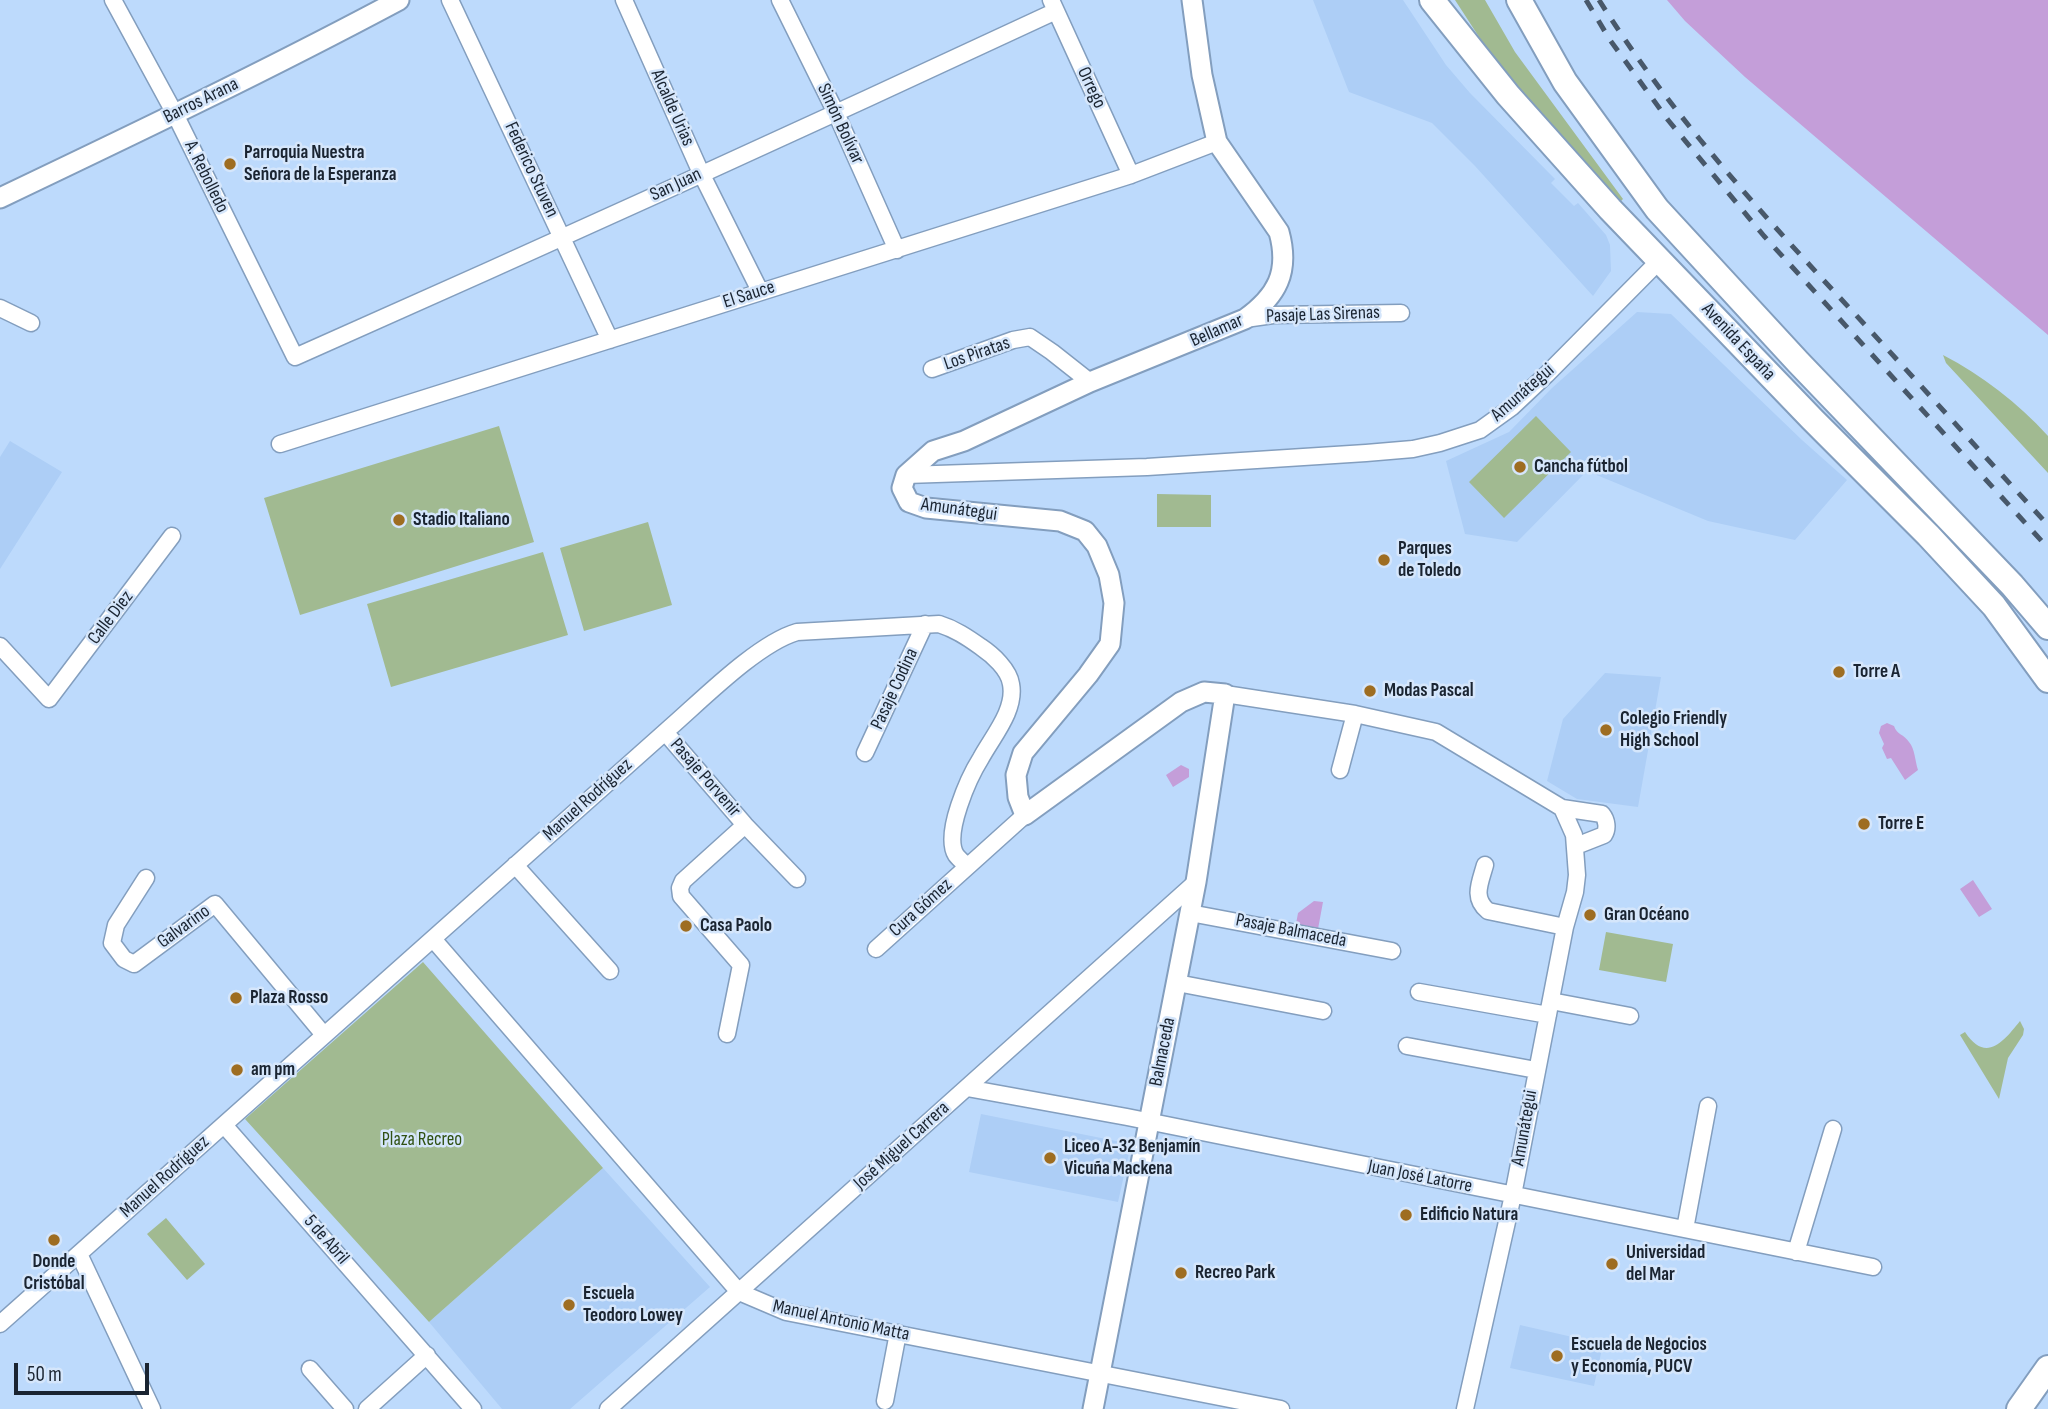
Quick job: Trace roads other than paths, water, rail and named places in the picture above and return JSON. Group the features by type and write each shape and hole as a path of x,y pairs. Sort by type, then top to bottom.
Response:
{"main road":[{"name":"Avenida España","path":"1432,0 1508,95 1610,209 1994,606 2048,680"},
{"name":"Avenida España","path":"1519,0 1565,82 1657,209 2048,626"},
{"path":"2019,1409 2048,1368"}],"street":[{"name":"A. Rebolledo","path":"113,0 175,114 295,357"},
{"name":"Barros Arana","path":"0,198 175,114 399,0"},
{"name":"Federico Stuven","path":"450,0 610,340"},
{"name":"Alcalde Urias","path":"624,0 701,173 760,291"},
{"name":"Simón Bolívar","path":"779,0 836,114 897,250"},
{"name":"Bellamar","path":"906,475 933,452 964,441 1090,382 1160,356 1245,319 1265,305 1277,285 1283,267 1279,232 1217,142 1202,75 1192,0"},
{"name":"San Juan","path":"295,357 836,114 1054,6"},
{"name":"Orrego","path":"1054,6 1131,175"},
{"name":"El Sauce","path":"280,444 1131,175 1217,142"},
{"name":"Amunátegui","path":"1025,815 1018,797 1016,775 1023,753 1088,675 1110,644 1114,603 1109,575 1097,546 1085,531 1060,521 942,511 915,506 909,502 902,488 906,475 1147,467 1390,451 1440,443 1480,430 1512,407 1661,259"},
{"path":"0,308 31,323"},
{"name":"Pasaje Las Sirenas","path":"1245,319 1273,315 1401,313"},
{"name":"Los Piratas","path":"932,369 1030,337 1090,382"},
{"name":"Calle Diez","path":"0,646 49,699 172,536"},
{"name":"Pasaje Codina","path":"865,753 925,624"},
{"name":"Manuel Rodríguez","path":"0,1324 665,732 764,647 784,636 797,632 939,624 955,629 992,654 1011,680 1010,707 978,761 957,813 951,838 955,854 967,866"},
{"path":"967,866 1025,815 1181,702 1204,692 1355,714 1436,732 1562,808 1602,814 1606,818 1604,835 1576,846"},
{"name":"Balmaceda","path":"1093,1409 1196,882 1225,694"},
{"path":"1340,770 1355,714"},
{"name":"Pasaje Porvenir","path":"665,732 745,825 797,879"},
{"name":"Amunátegui","path":"1465,1409 1513,1195 1565,927 1575,892 1576,846 1562,808"},
{"name":"Pasaje Porvenir","path":"727,1034 741,965 681,896 680,888 683,881 745,825"},
{"path":"515,865 610,971"},
{"path":"1485,865 1477,898 1480,905 1488,911 1565,927"},
{"name":"Cura Gómez","path":"876,949 967,866"},
{"name":"Galvarino","path":"146,878 116,925 112,943 124,959 134,964 215,904 324,1035"},
{"name":"José Miguel Carrera","path":"608,1409 1196,882"},
{"name":"Pasaje Balmaceda","path":"1190,913 1392,951"},
{"name":"Manuel Antonio Matta","path":"432,939 739,1292 786,1312 1281,1409"},
{"path":"1177,983 1323,1011"},
{"path":"1419,992 1630,1016"},
{"path":"1407,1046 1536,1070"},
{"name":"Juan José Latorre","path":"967,1088 1872,1267"},
{"path":"1685,1229 1708,1106"},
{"name":"5 de Abril","path":"224,1125 473,1409"},
{"path":"1796,1252 1833,1129"},
{"path":"79,1254 152,1409"},
{"path":"885,1401 898,1333"},
{"path":"367,1409 427,1355"},
{"path":"310,1369 345,1409"}],"railway":[{"path":"1586,0 1610,40 1668,120 1764,236 2048,548"},
{"path":"1599,0 1656,84 1719,162 1785,238 2048,525"}],"place":[{"name":"Parroquia Nuestra Señora de la Esperanza","path":"230,164"},
{"name":"Cancha fútbol","path":"1520,467"},
{"name":"Stadio Italiano","path":"399,520"},
{"name":"Parques de Toledo","path":"1384,560"},
{"name":"Torre A","path":"1839,672"},
{"name":"Modas Pascal","path":"1370,691"},
{"name":"Colegio Friendly High School","path":"1606,730"},
{"name":"Torre E","path":"1864,824"},
{"name":"Gran Océano","path":"1590,915"},
{"name":"Casa Paolo","path":"686,926"},
{"name":"Plaza Rosso","path":"236,998"},
{"name":"am pm","path":"237,1070"},
{"name":"Liceo A-32 Benjamín Vicuña Mackena","path":"1050,1158"},
{"name":"Edificio Natura","path":"1406,1215"},
{"name":"Donde Cristóbal","path":"54,1240"},
{"name":"Universidad del Mar","path":"1612,1264"},
{"name":"Recreo Park","path":"1181,1273"},
{"name":"Escuela Teodoro Lowey","path":"569,1305"},
{"name":"Escuela de Negocios y Economía, PUCV","path":"1557,1356"}],"park label":[{"name":"Plaza Recreo","path":"422,1140"}]}
